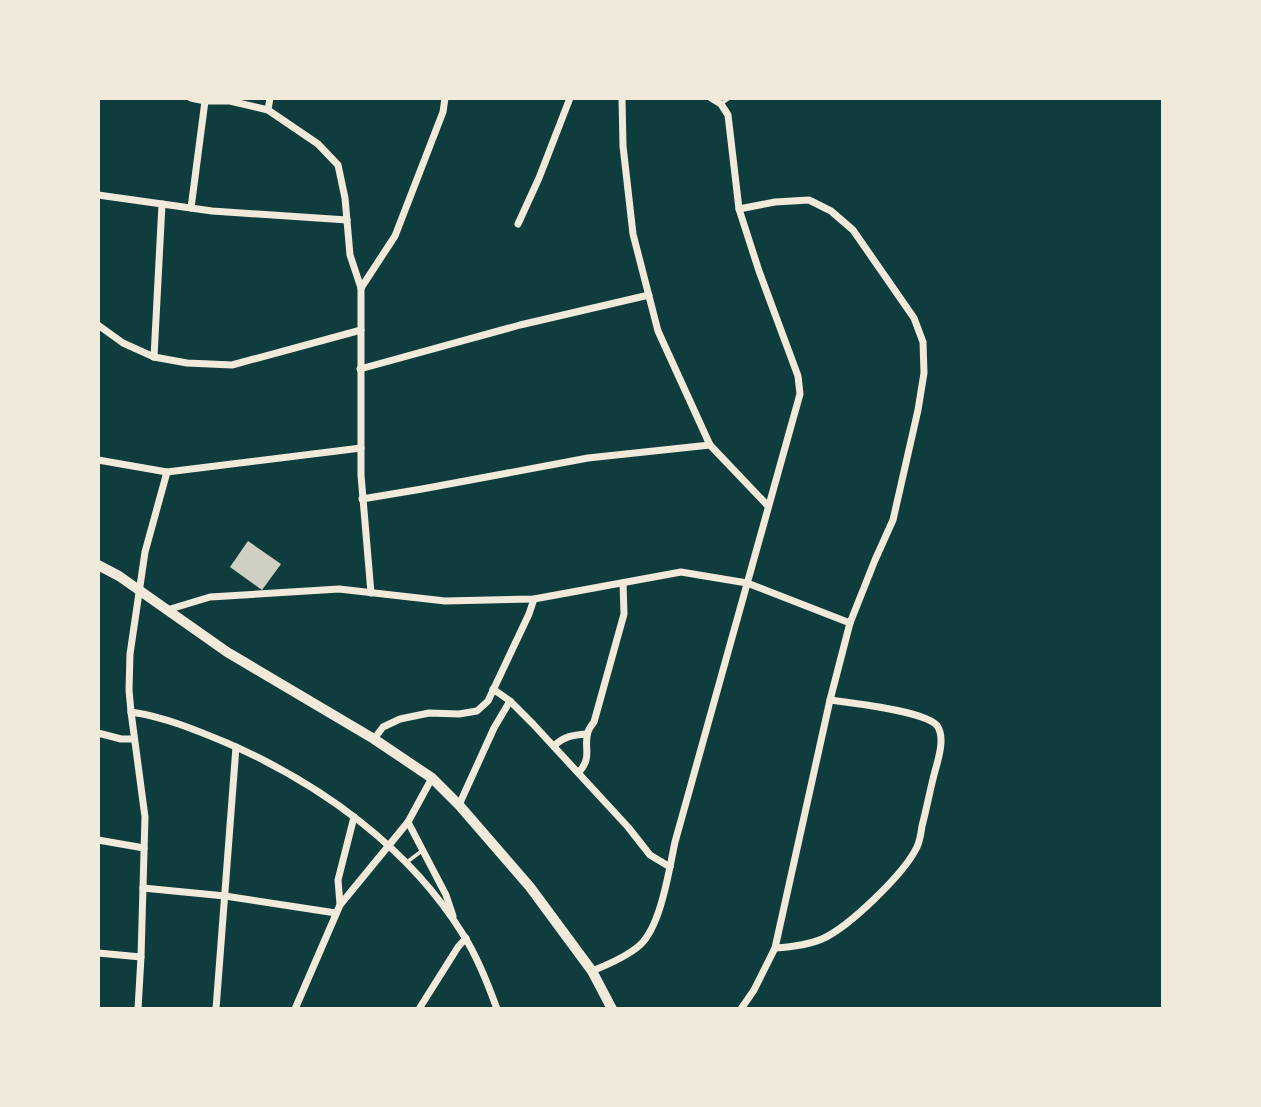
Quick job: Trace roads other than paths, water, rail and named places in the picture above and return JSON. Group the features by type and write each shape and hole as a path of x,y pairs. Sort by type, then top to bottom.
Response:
{"street":[{"path":"191,98 205,101 229,100 268,110 318,144 338,165 345,198 350,254 361,288 362,499 371,593"},
{"path":"268,110 270,98"},
{"path":"361,288 394,236 443,112 445,98"},
{"path":"517,224 539,178 570,98"},
{"path":"622,98 623,146 633,234 658,331 710,445 768,506"},
{"path":"592,971 609,965 641,945 657,918 800,394 798,376 739,209 727,115 721,104 711,98"},
{"path":"191,208 205,101"},
{"path":"98,195 212,211 347,220"},
{"path":"739,209 775,202 809,200 831,211 853,230 914,318 923,342 924,373 893,520 850,624 830,700 775,948 754,990 741,1009"},
{"path":"153,358 162,204"},
{"path":"360,369 520,325 649,295"},
{"path":"98,325 123,343 153,358 232,365 361,330"},
{"path":"362,499 588,458 710,445"},
{"path":"98,460 167,472 361,448"},
{"path":"138,1009 145,817 131,712 129,671 145,552 167,472"},
{"path":"98,565 120,576 227,652 374,739 432,778 530,887 592,971 612,1009"},
{"path":"167,610 210,597 339,589 445,601 534,599 681,572 747,583 850,624"},
{"path":"579,772 584,766 588,749 587,734 594,722 624,614 623,583"},
{"path":"374,739 383,727 400,719 429,713 460,715 477,711 488,701 534,599"},
{"path":"493,689 510,701 579,772 650,855 670,867"},
{"path":"775,948 821,940 844,927 906,865 921,834 940,747 937,725 926,718 903,712 830,700"},
{"path":"459,806 494,728 510,701"},
{"path":"131,712 179,723 236,747 304,782 354,817 405,863 453,919 481,968 497,1009"},
{"path":"98,733 121,739 134,739"},
{"path":"554,746 571,735 587,734"},
{"path":"216,1009 236,747"},
{"path":"295,1009 340,905 408,822 432,778"},
{"path":"340,905 338,880 354,817"},
{"path":"408,822 449,901 453,919"},
{"path":"98,840 145,848"},
{"path":"144,888 225,896 336,913"},
{"path":"419,1009 466,938"},
{"path":"98,953 141,957"}],"lane":[{"path":"721,104 729,98"},
{"path":"405,863 422,850"}]}
